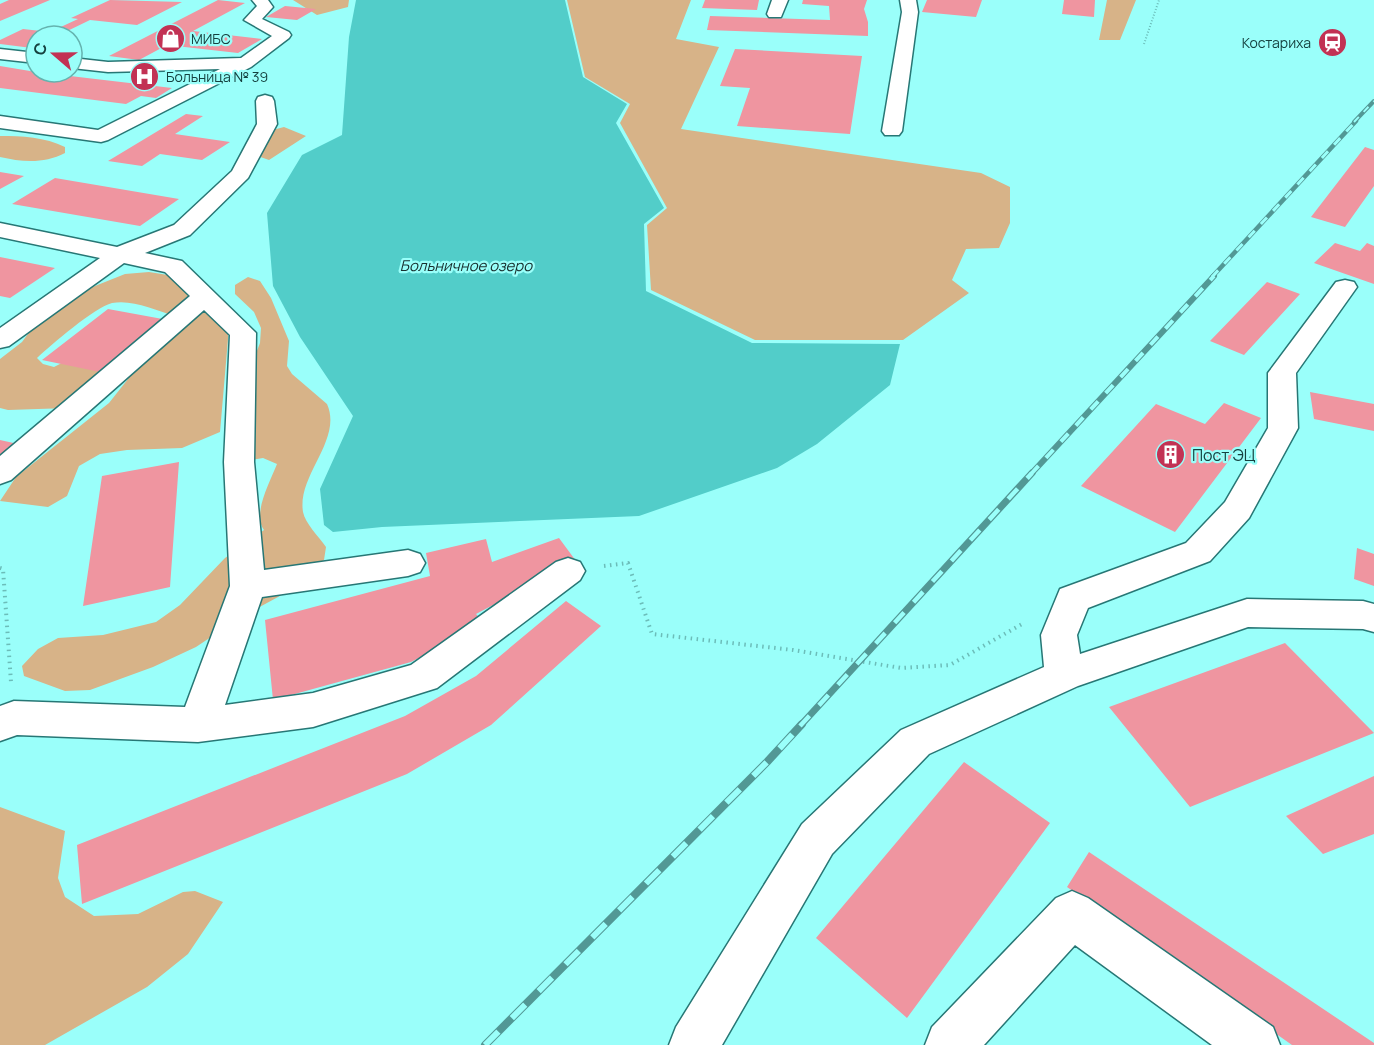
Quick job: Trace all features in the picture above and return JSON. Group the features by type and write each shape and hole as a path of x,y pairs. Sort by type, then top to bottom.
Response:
{"street":[{"path":"0,122 101,136 245,63 283,35 252,20 265,7 260,0"},
{"path":"892,131 910,12 908,0"},
{"path":"0,54 24,57"},
{"path":"84,64 108,67 245,63"},
{"path":"0,340 121,254 182,230 241,174 267,124 266,101"},
{"path":"0,230 173,266 243,333 239,462 248,586 198,725"},
{"path":"1064,675 1059,635 1073,599 1198,552 1237,510 1283,428 1282,373 1345,287"},
{"path":"0,473 205,296"},
{"path":"248,586 408,563"},
{"path":"7,721 198,725 313,710 423,677 568,571"},
{"path":"694,1045 817,839 915,742 1064,675 1247,613 1363,615 1374,618"},
{"path":"950,1045 1072,914 1255,1045"}],"path":[{"path":"1144,44 1159,0"},
{"path":"568,571 627,563 652,634 793,650 901,668 950,665 1015,627 1069,608"},
{"path":"0,568 3,569 7,721"}],"shaded area":[{"path":"293,0 349,0 348,7 317,15"},
{"path":"567,0 691,0 676,39 719,47 681,129 981,173 1010,187 1010,223 999,248 966,249 952,280 969,293 903,340 755,340 651,290 647,225 667,208 620,123 630,104 585,77"},
{"path":"1107,0 1136,0 1120,40 1099,40"},
{"path":"284,127 306,136 269,160 246,152 265,132"},
{"path":"0,136 50,141 65,147 65,153 49,159 33,161 0,157"},
{"path":"149,272 174,276 230,316 220,432 182,448 127,450 100,454 79,466 67,496 48,507 0,501 16,477 109,403 128,379 134,367 175,316 127,302 112,303 84,319 52,344 37,358 43,364 54,367 111,338 129,356 68,408 8,410 0,408 0,359 22,342 36,323 75,294 125,274"},
{"path":"248,277 260,281 271,298 289,341 287,366 292,374 327,404 330,417 329,431 306,485 303,498 304,516 326,547 324,560 304,583 241,617 196,647 153,667 90,690 65,691 24,676 22,666 38,649 58,638 103,635 156,622 180,605 225,558 264,530 261,523 261,507 277,464 263,458 239,462 250,369 260,343 261,328 254,312 235,294 235,285"},
{"path":"0,807 65,831 58,878 65,897 94,916 138,914 183,892 195,891 223,902 188,954 147,987 45,1045 0,1045"}],"water":[{"name":"Больничное озеро","path":"356,0 565,0 583,77 627,104 616,123 664,208 644,224 646,291 752,343 900,344 890,385 817,444 777,468 639,516 382,527 333,532 324,525 320,489 353,416 300,337 273,286 267,213 302,155 342,135 349,37"}],"building":[{"path":"9,0 50,0 0,21 0,4"},
{"path":"110,0 182,2 137,25 90,20 82,24 67,24 78,19 71,18"},
{"path":"218,0 245,3 193,31 262,39 238,53 167,45 139,60 109,56"},
{"path":"705,0 759,0 757,10 702,8"},
{"path":"803,0 867,0 864,9 868,22 868,36 707,30 710,16 830,20 829,6 802,4"},
{"path":"927,0 982,0 976,17 922,12"},
{"path":"1064,0 1095,0 1094,17 1062,14"},
{"path":"285,6 316,9 297,20 266,17"},
{"path":"23,29 24,47 0,44 0,40"},
{"path":"735,49 862,56 850,134 737,126 750,88 720,86"},
{"path":"0,66 24,70 24,84 84,84 84,78 172,88 156,98 141,96 126,104 0,88"},
{"path":"186,114 203,116 175,134 230,142 202,160 160,154 142,166 108,161"},
{"path":"1365,147 1374,150 1374,186 1345,227 1311,217"},
{"path":"0,172 24,176 0,189"},
{"path":"55,178 179,199 140,226 12,204"},
{"path":"1335,243 1360,251 1367,243 1374,246 1374,284 1314,263"},
{"path":"0,257 55,268 10,298 0,296"},
{"path":"1267,282 1300,294 1244,355 1210,341"},
{"path":"108,309 168,320 105,373 42,360"},
{"path":"1310,392 1374,404 1374,431 1314,419"},
{"name":"Пост ЭЦ","path":"1224,403 1261,418 1175,532 1081,486 1156,404 1205,424"},
{"path":"0,440 18,444 0,459"},
{"path":"179,462 170,587 83,606 102,476"},
{"path":"559,538 576,561 476,614 485,624 411,662 273,700 265,620 430,576 426,553 486,539 492,562"},
{"path":"1357,548 1374,554 1374,586 1354,579"},
{"path":"566,601 601,626 491,725 407,774 82,904 77,845 405,716 476,676"},
{"path":"1285,643 1374,733 1190,807 1109,707"},
{"path":"964,762 1050,823 907,1018 816,938"},
{"path":"1374,776 1374,834 1323,854 1286,816"},
{"path":"1089,852 1374,1045 1292,1045 1067,887"}],"railway":[{"path":"1354,122 1374,101"},
{"path":"1212,277 1356,121"},
{"path":"1031,474 1214,276"},
{"path":"800,726 1032,473"},
{"path":"485,1045 802,724"}],"place":[{"name":"МИБС","path":"170,38"},
{"name":"Костариха","path":"1332,42"},
{"name":"Больница № 39","path":"145,76"},
{"name":"Пост ЭЦ","path":"1171,455"}]}
